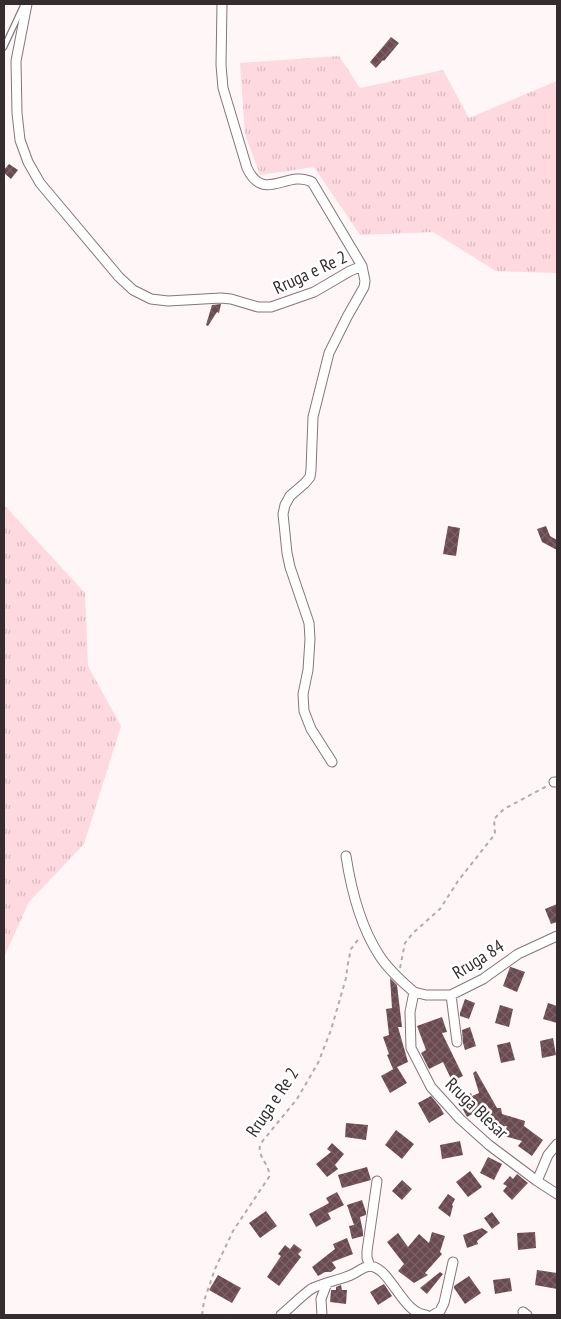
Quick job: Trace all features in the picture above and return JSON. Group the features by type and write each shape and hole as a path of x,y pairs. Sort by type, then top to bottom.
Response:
{"street":[{"name":"Rruga e Re 2","path":"25,4 16,61 17,113 20,140 28,162 40,183 132,290 151,299 168,301 221,298 258,307 271,307 314,292 362,266 364,286 329,353 313,417 312,470 310,477 290,496 285,504 283,514 290,567 309,623 308,670 303,694 304,711 311,729 332,762"},
{"path":"222,4 221,65 223,88 251,178 259,184 270,186 296,178 305,178 312,182 362,266"},
{"path":"346,856 349,878 365,929 379,956 414,992"},
{"name":"Rruga 84","path":"414,992 426,995 451,995 483,979 518,954 557,936"},
{"name":"Rruga Blesar","path":"414,992 410,1012 410,1048 432,1087 467,1125 489,1145 537,1182 557,1194"},
{"path":"451,995 457,1042"},
{"path":"537,1182 548,1155 557,1144"},
{"path":"370,1266 367,1251 378,1181"},
{"path":"433,1315 440,1311 444,1303 453,1262"},
{"path":"281,1315 312,1288 370,1266 376,1267 383,1273 412,1309 420,1315 426,1315"},
{"path":"322,1315 321,1299 328,1283"}],"lane":[{"path":"4,47 25,4"}],"path":[{"path":"398,977 404,943 412,933 440,909 458,881 495,834 494,819 504,809 556,782"},
{"name":"Rruga e Re 2","path":"202,1315 204,1301 215,1269 233,1231 269,1177 270,1172 259,1152 259,1147 297,1099 318,1063 331,1030 346,978 351,949 365,929"}],"green space":[{"path":"339,56 360,88 443,70 469,118 557,81 557,273 496,271 433,232 360,235 314,167 260,175 245,134 240,63"},
{"path":"4,505 85,593 88,666 121,726 84,844 29,902 4,957"}],"building":[{"path":"391,37 399,43 376,68 370,62"},
{"path":"9,164 18,170 11,179 4,173"},
{"path":"221,304 219,313 217,312 208,326 206,325 212,305"},
{"path":"448,526 460,528 456,556 443,554"},
{"path":"546,526 550,536 557,540 557,550 542,542 537,529"},
{"path":"557,904 557,922 551,924 545,909"},
{"path":"510,967 525,972 517,992 503,986"},
{"path":"390,978 397,985 402,1027 398,1027 408,1062 393,1069 387,1055 389,1054 383,1037 389,1035 386,1009 392,1008"},
{"path":"465,999 475,1003 469,1019 460,1016"},
{"path":"548,1003 557,1006 557,1023 543,1019"},
{"path":"500,1005 513,1009 509,1027 495,1023"},
{"path":"442,1017 447,1032 442,1033 463,1076 452,1081 443,1062 429,1069 421,1053 426,1050 417,1026"},
{"path":"470,1027 476,1046 465,1050 462,1030"},
{"path":"553,1038 556,1055 542,1058 540,1041"},
{"path":"510,1042 515,1060 501,1063 497,1045"},
{"path":"397,1067 407,1083 390,1093 381,1076"},
{"path":"476,1071 497,1108 501,1108 502,1114 525,1121 524,1126 543,1140 532,1156 518,1146 522,1141 504,1136 507,1126 488,1128 486,1106 467,1117 458,1100 471,1093 472,1096 479,1093 473,1073"},
{"path":"431,1096 444,1114 429,1123 418,1103"},
{"path":"346,1123 368,1125 366,1140 345,1137"},
{"path":"396,1130 414,1144 402,1159 385,1145"},
{"path":"460,1141 463,1155 442,1159 440,1145"},
{"path":"332,1143 344,1154 335,1165 338,1169 327,1177 316,1164 331,1152 327,1149"},
{"path":"488,1157 502,1164 494,1180 480,1173"},
{"path":"367,1167 371,1180 342,1188 338,1175"},
{"path":"470,1171 482,1187 468,1197 456,1182"},
{"path":"517,1174 528,1183 512,1200 503,1191 507,1186 503,1184 510,1176 513,1179"},
{"path":"402,1180 412,1189 402,1200 392,1191"},
{"path":"337,1192 344,1205 328,1213 331,1219 316,1227 309,1214 329,1203 326,1198"},
{"path":"448,1194 455,1199 450,1217 438,1208"},
{"path":"362,1200 366,1212 366,1215 360,1217 363,1236 352,1239 349,1226 354,1225 347,1205"},
{"path":"266,1211 277,1226 260,1238 249,1223"},
{"path":"492,1212 500,1223 492,1229 484,1218"},
{"path":"482,1228 488,1232 477,1241 478,1244 467,1248 463,1235"},
{"path":"432,1232 445,1236 440,1252 442,1254 425,1273 428,1275 414,1283 398,1271 404,1264 387,1242 398,1233 408,1247 419,1234 429,1243"},
{"path":"535,1232 536,1248 518,1250 517,1233"},
{"path":"347,1238 353,1254 332,1262 336,1268 331,1272 325,1272 318,1276 312,1267 335,1249 333,1244"},
{"path":"294,1244 302,1250 298,1254 301,1257 279,1286 267,1277 281,1256 278,1254 285,1245 290,1249"},
{"path":"537,1270 557,1273 557,1289 535,1285"},
{"path":"440,1272 443,1274 427,1294 420,1288"},
{"path":"218,1275 241,1288 232,1303 209,1290"},
{"path":"469,1276 481,1293 465,1304 454,1286"},
{"path":"510,1278 512,1291 495,1294 493,1280"},
{"path":"384,1284 392,1296 378,1305 370,1292"},
{"path":"341,1285 342,1290 347,1290 346,1304 330,1302 331,1290 336,1290 336,1287"}]}
